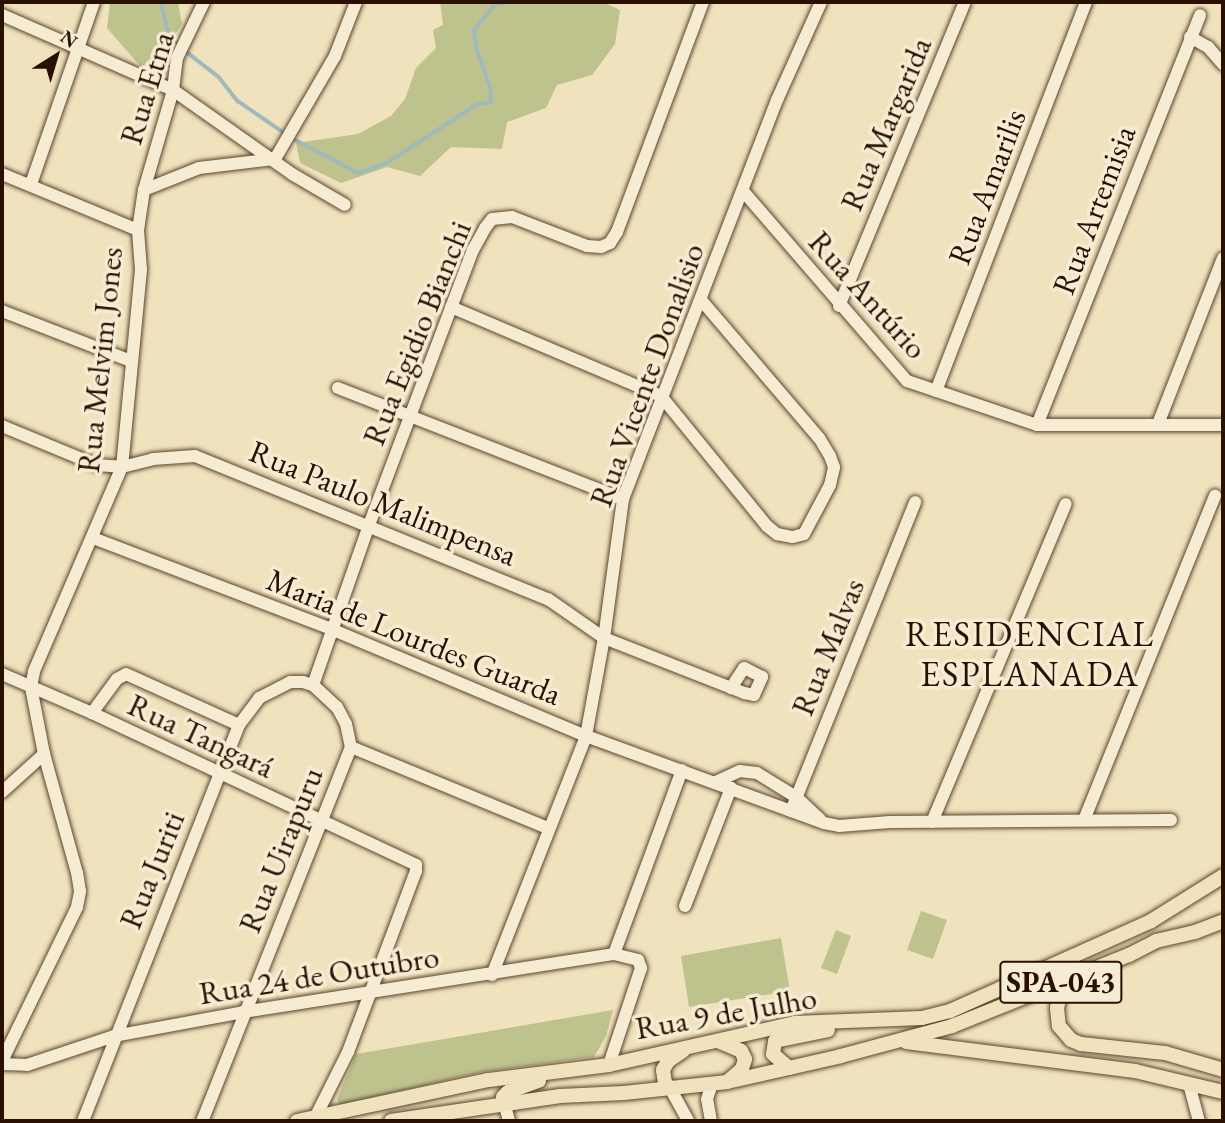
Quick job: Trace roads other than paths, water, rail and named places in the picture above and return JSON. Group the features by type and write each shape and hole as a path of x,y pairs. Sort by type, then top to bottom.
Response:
{"main road":[{"name":"Rua 9 de Julho","path":"297,1121 338,1118 489,1080 610,1065 795,1023 922,1018 950,1010 1151,921 1223,876"},
{"name":"Rua 9 de Julho","path":"391,1121 504,1103 712,1084 789,1068 952,1026 1129,955 1156,941 1195,932 1223,921"},
{"path":"1129,955 1061,992 1057,1019 1064,1034 1081,1044 1164,1053 1223,1070"},
{"path":"789,1068 773,1055 775,1041 782,1037 822,1030 902,1027 922,1018"},
{"path":"718,1041 741,1051 746,1063 727,1082"},
{"path":"898,1041 1135,1071 1223,1092"},
{"path":"670,1087 665,1083 663,1070 668,1061 691,1046"},
{"path":"504,1103 503,1097 517,1087 560,1078 570,1071"}],"street":[{"path":"31,184 94,2"},
{"name":"Rua Etna","path":"144,191 173,90 177,58 204,2"},
{"path":"144,191 200,167 275,159 286,146 335,56 356,2"},
{"name":"Rua Egidio Bianchi","path":"313,685 331,629 451,307 485,228 492,219 512,217 587,246 601,247 610,243 617,232 703,2"},
{"name":"Rua Vicente Donalisio","path":"492,975 586,736 604,638 623,499 661,396 702,301 777,100 821,2"},
{"name":"Rua Margarida","path":"839,306 965,2"},
{"name":"Rua Amarilis","path":"936,391 1086,2"},
{"path":"2,15 173,90 315,189 345,205"},
{"name":"Rua Artemisia","path":"1037,425 1200,15"},
{"path":"1190,37 1208,47 1223,64"},
{"path":"2,174 138,230"},
{"name":"Rua Melvim Jones","path":"30,687 34,671 122,467 141,270 138,230 144,191"},
{"name":"Rua Antúrio","path":"743,191 839,306 907,381 1037,425 1223,425"},
{"path":"1158,424 1223,258"},
{"path":"451,307 661,396 767,526 777,534 793,537 804,534 830,485 834,467 819,438 702,301"},
{"path":"2,311 131,361"},
{"path":"338,388 623,499"},
{"name":"Rua Paulo Malimpensa","path":"2,426 96,465 122,467 153,459 195,456 548,599 604,638 731,688"},
{"path":"1084,820 1215,495"},
{"name":"Rua Malvas","path":"791,811 915,502"},
{"path":"932,822 1066,503"},
{"name":"Maria de Lourdes Guarda","path":"93,538 331,629 586,736 824,823 839,826 932,822 1171,820"},
{"name":"Rua Tangará","path":"2,674 92,713 416,865 416,872 369,993"},
{"path":"92,713 117,679 126,674 239,724"},
{"name":"Rua Juriti","path":"83,1121 114,1036 239,724 251,706 268,692 290,682 313,685"},
{"name":"Rua Uirapuru","path":"202,1121 243,1012 323,822 351,747 346,724 337,707 313,685"},
{"path":"2,1063 69,928 80,891 44,754 30,687"},
{"path":"351,747 548,828"},
{"path":"2,792 44,754"},
{"path":"610,1065 641,968 638,960 614,954 682,770"},
{"path":"716,782 750,770 796,797 824,823"},
{"path":"685,906 731,788"},
{"name":"Rua 24 de Outubro","path":"2,1063 27,1065 114,1036 243,1012 614,954"},
{"path":"315,1118 333,1085 369,993"},
{"path":"711,1121 707,1099 712,1084"},
{"path":"1188,1084 1199,1121"},
{"path":"333,1085 332,1102 338,1118"},
{"path":"670,1087 688,1121"},
{"path":"504,1103 509,1121"}],"waterway":[{"path":"161,2 169,34 179,45"},
{"path":"292,138 358,173 387,163 476,105 491,102 490,88 476,47 474,30 494,5 508,2"},
{"path":"184,50 219,77 238,101 286,134"}],"district":[{"name":"RESIDENCIAL ESPLANADA","path":"1030,654"}]}
